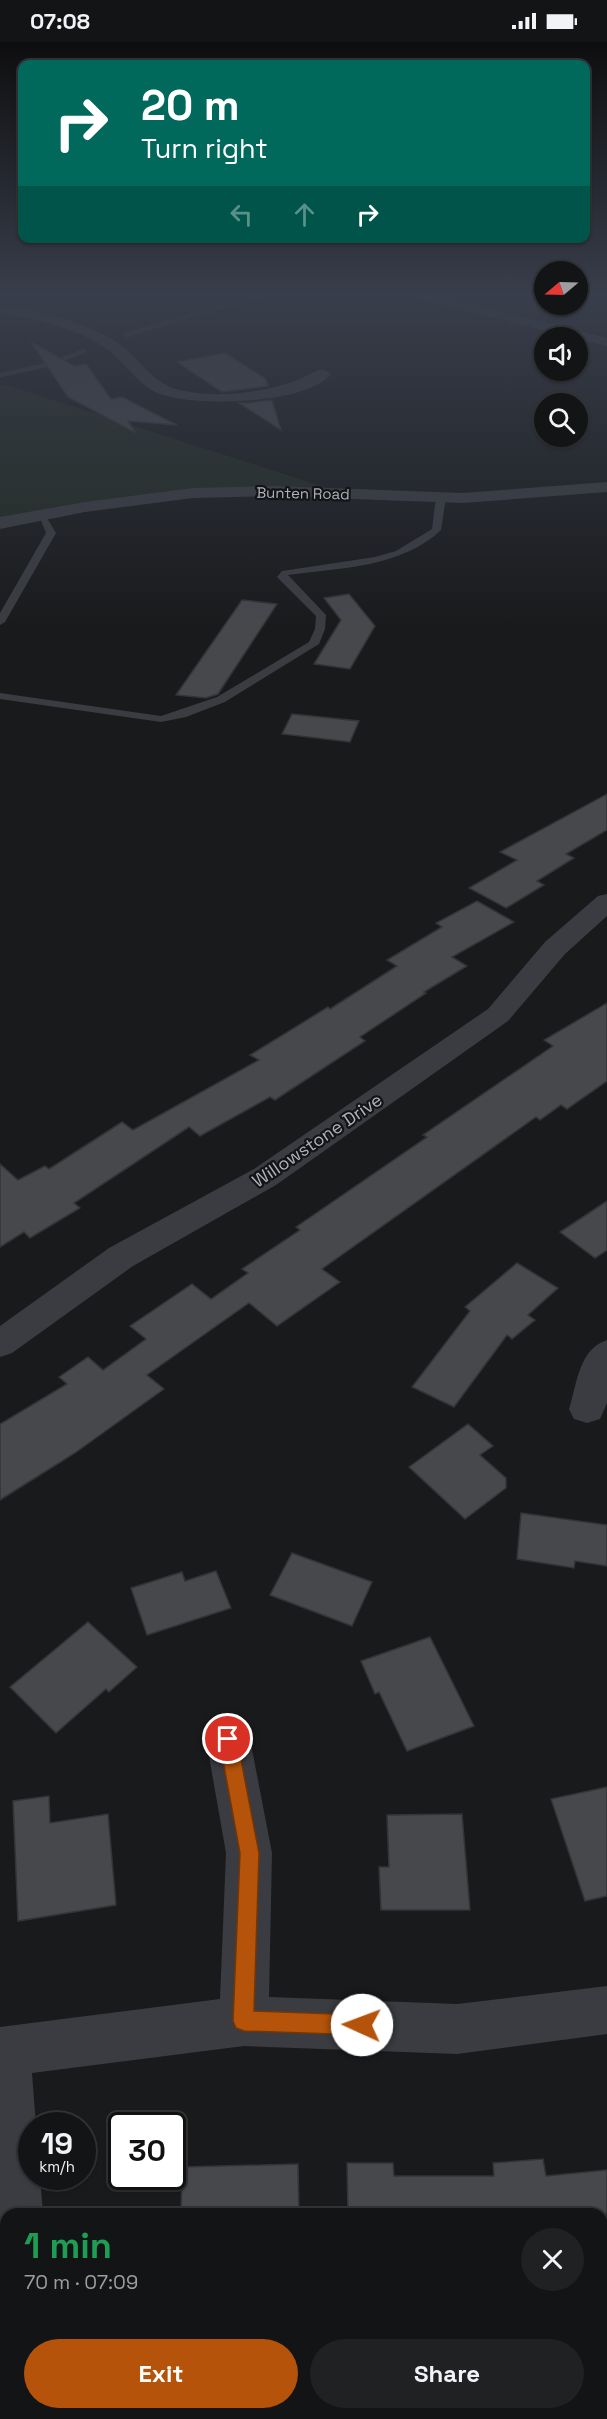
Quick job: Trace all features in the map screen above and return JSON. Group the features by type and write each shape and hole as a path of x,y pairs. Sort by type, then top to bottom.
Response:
{"street":[{"name":"Bunten Road","path":"0,523 193,493 272,491 441,497 535,494 607,487"},
{"name":"Willowstone Drive","path":"0,1344 121,1257 265,1177 498,1015 555,948 607,902"},
{"path":"586,1409 602,1359 607,1354"},
{"path":"228,1739 249,1853 244,2021"},
{"path":"16,2208 3,2051 244,2021 457,2029 607,2010"}],"lane":[{"path":"0,696 160,719 181,716 204,708 314,644 320,629 321,615 282,577 285,573 364,563 399,553 435,530 441,497"},
{"path":"0,622 51,533 40,515"}],"shaded area":[{"path":"0,405 68,405 337,491 194,488 0,525"}],"building":[{"path":"83,405 138,405 177,425 128,421 136,433"},
{"path":"242,405 273,405 281,430"},
{"path":"349,594 375,626 350,669 314,664 341,620 324,598"},
{"path":"242,600 277,604 218,694 206,698 176,695"},
{"path":"292,714 359,721 350,742 282,734"},
{"path":"607,794 607,830 566,854 574,858 537,881 544,885 506,908 469,888 517,860 500,852"},
{"path":"477,901 514,922 452,957 467,966 424,992 426,993 360,1037 365,1041 275,1100 270,1097 200,1136 189,1127 74,1203 80,1208 30,1238 24,1232 0,1247 0,1164 18,1180 45,1166 49,1169 122,1122 133,1130 259,1060 250,1055 328,1007 330,1009 397,966 387,960 442,927 436,923"},
{"path":"607,1003 607,1081 567,1109 561,1105 540,1120 536,1117 322,1269 340,1282 277,1326 249,1303 147,1375 164,1389 75,1453 0,1500 0,1424 67,1384 59,1377 88,1357 103,1370 146,1339 130,1326 192,1284 211,1299 248,1273 242,1269 300,1230 296,1227 427,1137 423,1135 553,1046 544,1040"},
{"path":"607,1201 607,1250 595,1258 560,1232"},
{"path":"517,1263 558,1288 528,1315 535,1320 512,1339 507,1335 454,1407 412,1387 470,1311 465,1307"},
{"path":"468,1424 493,1446 480,1455 506,1478 506,1488 465,1519 409,1467"},
{"path":"521,1513 607,1525 607,1566 575,1561 574,1568 517,1559"},
{"path":"292,1553 372,1582 352,1626 270,1595"},
{"path":"216,1571 231,1608 147,1635 131,1588 182,1572 185,1581"},
{"path":"88,1622 137,1667 109,1692 106,1689 56,1733 10,1687"},
{"path":"430,1637 474,1726 407,1751 379,1692 375,1694 361,1661"},
{"path":"607,1787 607,1896 585,1901 551,1799"},
{"path":"49,1796 50,1823 108,1814 116,1905 18,1921 13,1801"},
{"path":"462,1814 470,1910 381,1910 379,1867 389,1867 387,1815"},
{"path":"543,2159 546,2176 607,2170 607,2208 348,2208 347,2163 393,2163 394,2176 494,2176 493,2163"},
{"path":"298,2164 299,2208 181,2208 182,2190 186,2190 186,2167"}],"route":[{"path":"228,1739 249,1853 244,2021 362,2025"}]}
